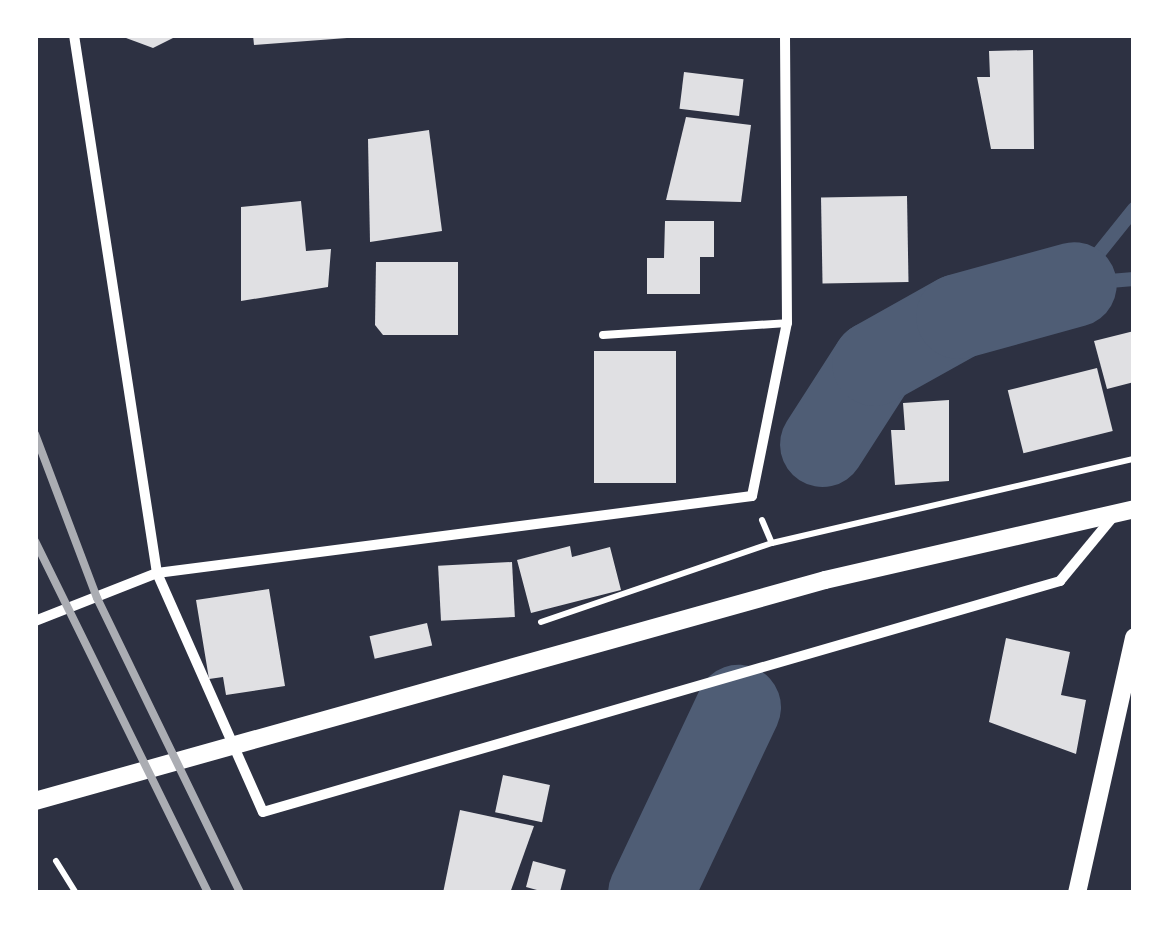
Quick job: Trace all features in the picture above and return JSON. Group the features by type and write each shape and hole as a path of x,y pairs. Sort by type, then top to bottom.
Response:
{"street":[{"path":"74,35 158,574 263,812 1060,581 1125,511"},
{"path":"35,621 158,574 752,496 788,323 785,35"},
{"path":"35,801 679,622 1125,511"},
{"path":"1077,893 1134,636"}],"lane":[{"path":"603,335 788,323"}],"path":[{"path":"532,624 772,543 1132,459"},
{"path":"56,861 76,893"}],"building":[{"path":"118,35 179,35 153,48"},
{"path":"253,35 347,35 347,38 254,45"},
{"path":"1033,50 1034,149 991,149 977,77 990,77 989,51"},
{"path":"684,72 744,79 739,116 679,109"},
{"path":"686,117 751,125 741,202 666,200"},
{"path":"429,130 442,231 370,242 368,139"},
{"path":"907,196 909,282 823,283 821,198"},
{"path":"301,201 306,251 331,249 328,287 241,301 241,207"},
{"path":"665,221 714,221 714,257 700,257 700,294 647,294 647,258 664,258"},
{"path":"376,262 458,262 458,335 383,335 375,325"},
{"path":"1134,331 1134,382 1107,389 1094,341"},
{"path":"594,351 676,351 676,483 594,483"},
{"path":"1097,368 1113,431 1023,453 1008,390"},
{"path":"949,400 949,481 895,485 891,430 905,430 903,403"},
{"path":"570,546 572,557 610,547 621,590 531,613 517,560"},
{"path":"512,562 515,617 441,621 438,566"},
{"path":"269,589 285,686 226,695 223,677 209,679 196,600"},
{"path":"427,623 432,645 375,659 370,636"},
{"path":"1006,638 1070,652 1061,695 1086,700 1076,754 989,722"},
{"path":"503,775 550,785 542,822 495,812"},
{"path":"460,810 534,826 510,893 443,893"},
{"path":"533,861 566,870 560,893 526,887"}],"waterway":[{"path":"1074,284 1134,209"},
{"path":"1074,284 1134,279"},
{"path":"822,444 874,363 958,316 1074,284"},
{"path":"650,893 738,707"}],"railway":[{"path":"35,434 97,598 240,893"},
{"path":"35,541 208,893"}]}
